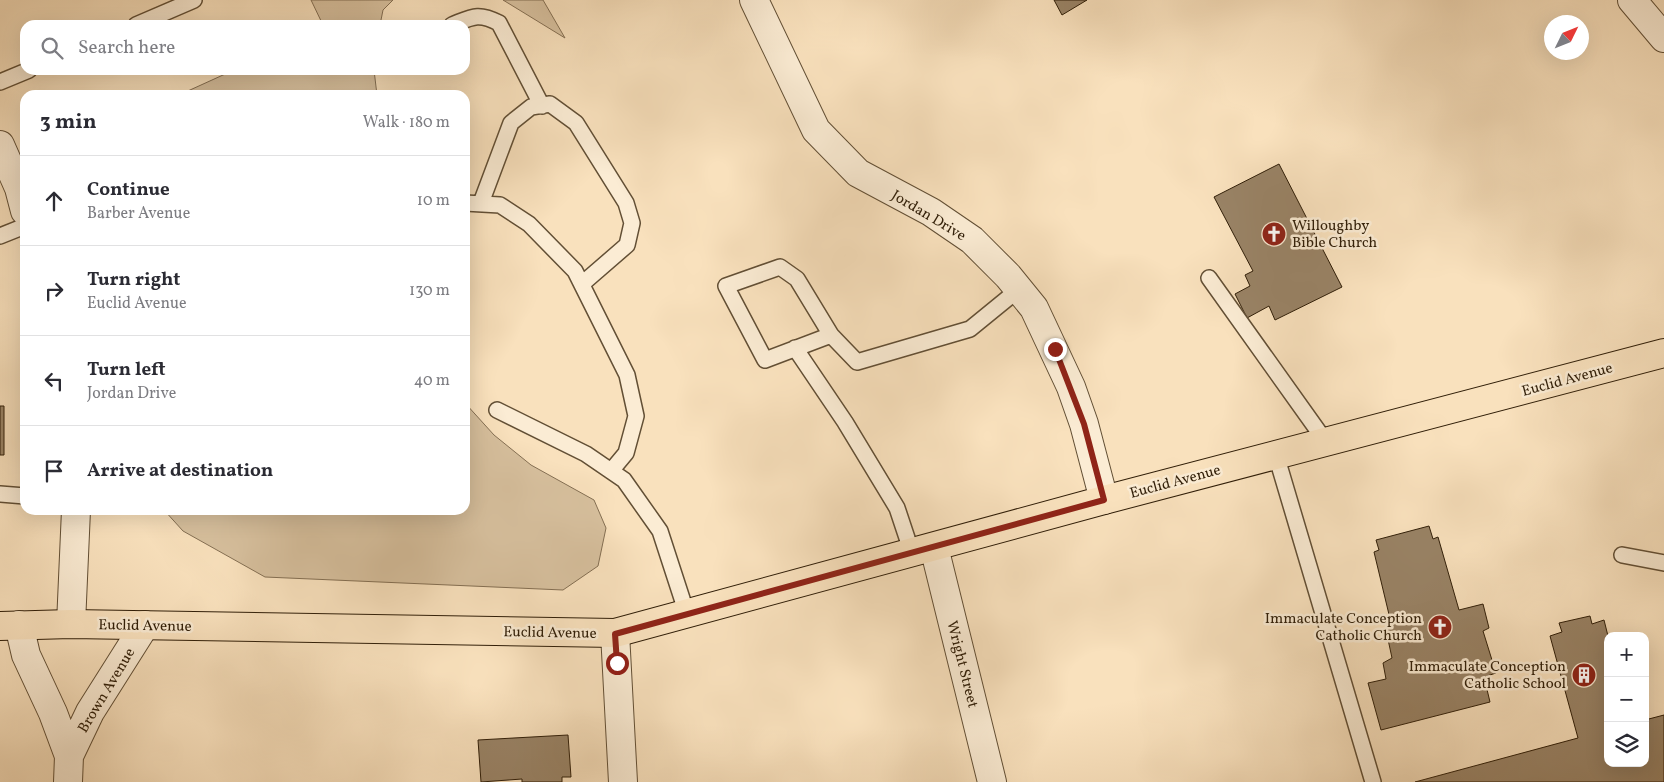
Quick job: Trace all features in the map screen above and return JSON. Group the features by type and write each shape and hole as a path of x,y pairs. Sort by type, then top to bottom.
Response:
{"main road":[{"name":"Euclid Avenue","path":"9,626 72,624 615,634 1104,500 1664,353"}],"street":[{"name":"Jordan Drive","path":"754,0 816,130 858,173 931,212 972,240 1019,289 1034,308 1070,387 1084,424 1104,500"},
{"path":"1632,0 1664,38"},
{"path":"0,145 20,192"},
{"path":"72,624 76,515"},
{"name":"Wright Street","path":"923,550 992,782"},
{"name":"Brown Avenue","path":"69,769 90,712 145,625"},
{"name":"Brown Avenue","path":"9,626 26,655 54,713 69,769"},
{"path":"615,634 623,782"}],"lane":[{"path":"148,20 194,0"},
{"path":"465,20 475,16 488,18 498,24 542,106"},
{"path":"0,82 20,74"},
{"path":"481,203 510,123 531,107 550,104 576,123 626,203 632,223 627,245 582,284"},
{"path":"470,203 500,205 529,224 575,271 582,284 627,375 636,416 626,453 611,471"},
{"path":"0,236 20,228"},
{"path":"831,334 765,360 726,286 780,268 797,279 831,334 857,362 970,329 1019,289"},
{"path":"1209,278 1326,442"},
{"path":"795,348 845,422 923,550"},
{"path":"497,410 586,454 624,480 660,531 687,614"},
{"path":"1276,455 1373,782"},
{"path":"0,494 20,496"},
{"path":"1622,555 1664,563"}],"shaded area":[{"path":"311,0 393,0 383,10 381,20 321,20"},
{"path":"503,0 543,0 565,38"},
{"path":"223,75 375,75 376,90 190,90"},
{"path":"470,409 494,435 531,465 594,500 606,528 598,566 563,590 265,577 183,531 169,515 470,515"}],"building":[{"path":"1054,0 1087,0 1062,15"},
{"name":"Willoughby Bible Church","path":"1279,164 1342,287 1275,320 1269,306 1247,318 1235,294 1250,286 1245,275 1253,271 1214,197"},
{"path":"0,406 4,406 4,455 0,455"},
{"name":"Immaculate Conception Catholic Church","path":"1429,526 1433,539 1438,537 1459,610 1483,604 1489,628 1483,631 1496,673 1484,677 1490,702 1381,730 1368,683 1386,679 1383,663 1392,658 1386,630 1392,627 1374,552 1379,550 1376,540"},
{"name":"Immaculate Conception Catholic School","path":"1590,616 1592,624 1604,620 1607,632 1604,632 1604,767 1649,767 1649,719 1664,715 1664,782 1415,782 1578,738 1550,636 1562,632 1559,623"},
{"path":"568,735 571,777 562,777 562,782 522,782 522,779 481,782 478,740"}],"place":[{"name":"Willoughby Bible Church","path":"1274,234"},
{"name":"Immaculate Conception Catholic Church","path":"1440,627"},
{"name":"Immaculate Conception Catholic School","path":"1584,675"}],"route":[{"path":"617,663 615,634 1104,500 1084,424 1055,349"}]}
